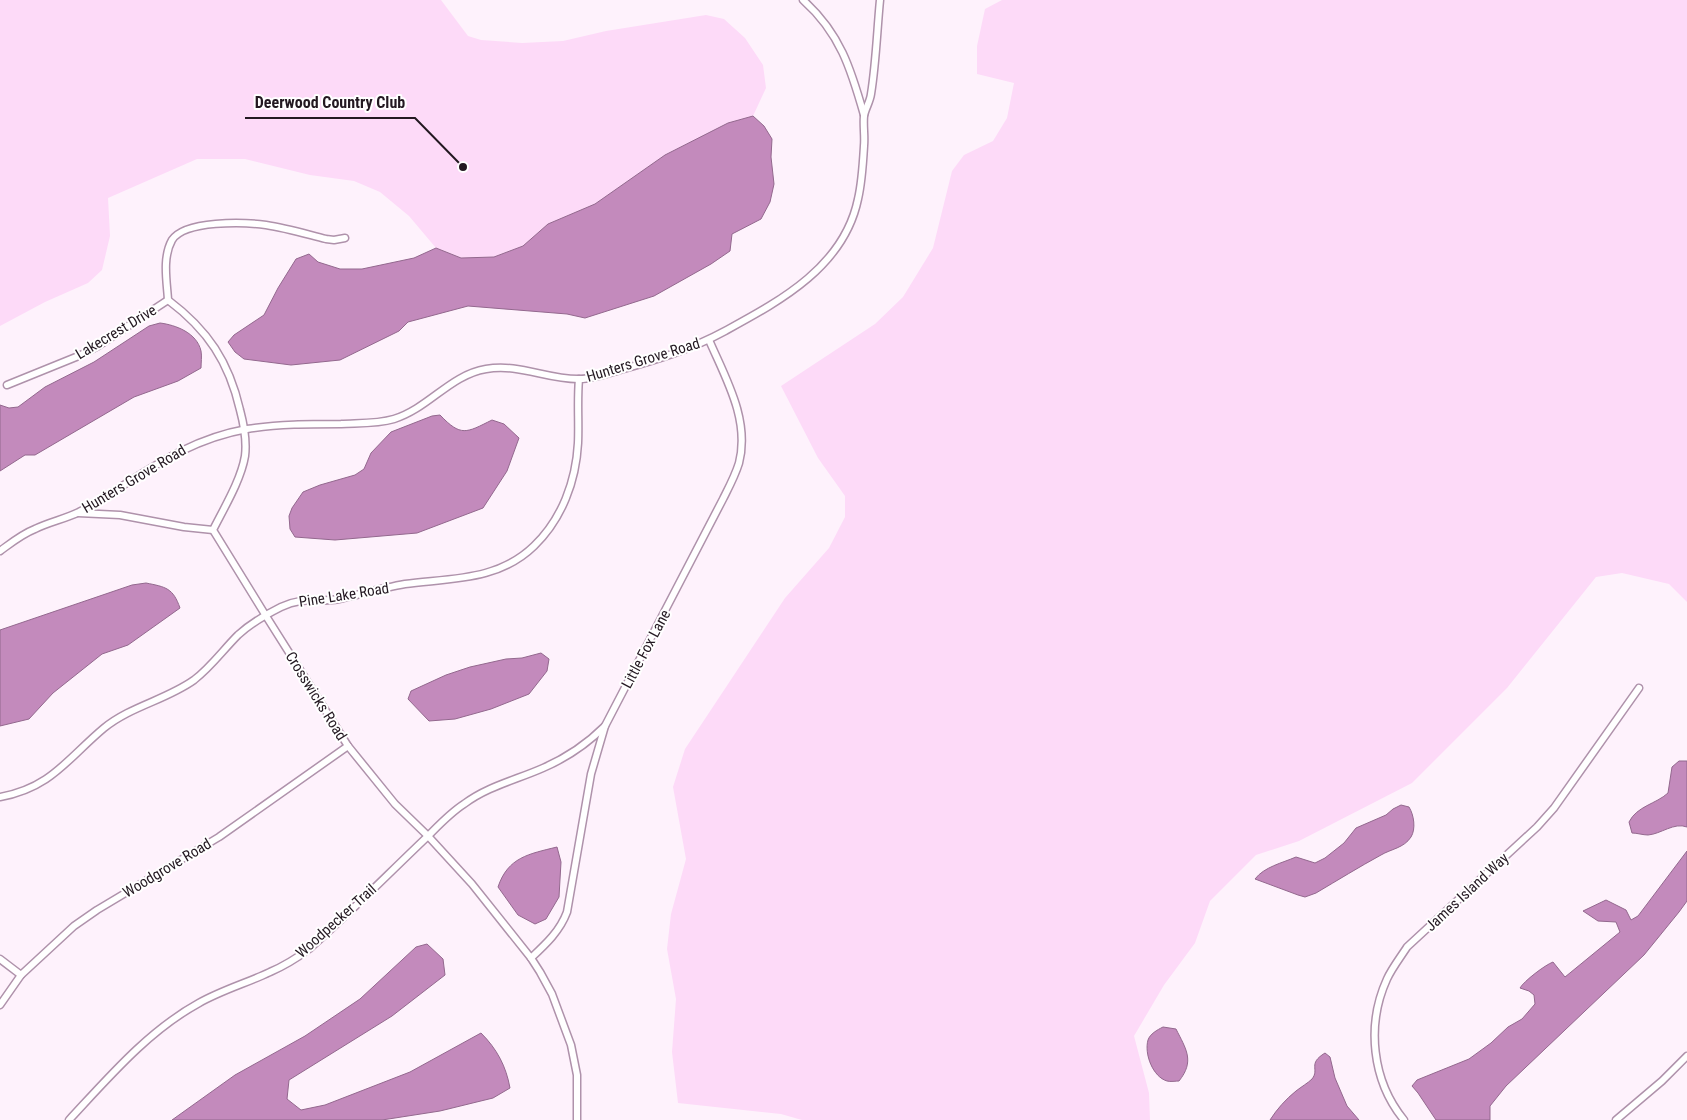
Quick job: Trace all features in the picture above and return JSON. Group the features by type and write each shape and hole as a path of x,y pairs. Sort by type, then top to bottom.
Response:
{"street":[{"path":"803,0 820,18 845,54 864,115"},
{"name":"Hunters Grove Road","path":"0,551 33,530 76,513 178,451 209,438 268,426 367,423 389,420 407,414 417,408 455,380 483,369 510,368 579,380 600,376 636,366 709,340 757,314 799,286 828,259 845,234 858,202 864,145 864,115 872,91 880,0"},
{"path":"76,513 120,515 184,528 213,530 229,499 244,457 245,430 234,386 213,343 194,322 168,300 166,259 169,246 178,232 206,225 235,222 267,225 326,239 345,238"},
{"name":"Lakecrest Drive","path":"8,385 98,346 168,300"},
{"name":"Little Fox Lane","path":"531,958 555,934 567,912 591,774 605,726 723,499 739,463 742,440 738,410 733,394 709,340"},
{"name":"Pine Lake Road","path":"0,797 30,788 52,775 67,764 103,729 120,717 140,706 162,698 195,679 239,634 282,607 303,600 338,599 404,584 477,576 497,571 517,560 534,546 555,521 570,486 577,457 579,380"},
{"name":"Crosswicks Road","path":"213,530 348,746 395,804 428,836 472,884 531,958 552,994 571,1045 577,1075 576,1120"},
{"name":"James Island Way","path":"1404,1120 1385,1088 1379,1071 1376,1052 1375,1016 1387,980 1395,964 1407,947 1538,827 1554,808 1639,688"},
{"name":"Woodpecker Trail","path":"69,1120 148,1038 174,1018 220,992 269,973 309,949 465,802 486,790 563,759 579,749 605,726"},
{"name":"Woodgrove Road","path":"0,1005 20,975 53,944 89,916 219,837 348,746"},
{"path":"0,960 20,975"},
{"path":"1616,1120 1687,1056"}],"shaded area":[{"path":"0,0 441,0 468,36 481,40 522,43 563,41 606,31 706,15 724,19 745,38 763,65 766,88 753,116 728,123 665,155 595,204 548,224 523,246 494,257 461,258 436,248 409,216 380,192 354,181 310,175 245,159 197,159 108,198 110,236 102,270 88,283 45,302 0,326"},
{"path":"1002,0 1687,0 1687,602 1669,584 1622,573 1596,577 1507,688 1412,783 1299,841 1256,855 1210,901 1195,943 1164,985 1134,1036 1149,1093 1150,1120 802,1120 781,1114 678,1103 672,1052 676,999 667,949 671,914 686,859 673,787 685,749 785,598 829,548 845,517 845,496 818,458 781,386 875,324 903,297 933,248 952,171 964,155 993,141 1007,118 1014,83 977,74 977,46 985,9"},
{"path":"753,116 764,126 772,139 771,157 774,184 770,202 761,219 732,234 730,251 711,264 654,296 585,318 567,314 468,306 408,322 399,331 340,360 291,365 244,359 235,352 228,342 234,335 264,315 296,259 309,254 318,262 340,269 362,269 414,258 436,248 461,258 494,257 523,246 548,224 595,204 665,155 728,123"},
{"path":"160,323 179,328 195,339 201,351 201,368 178,381 134,397 35,455 25,455 0,471 0,405 9,408 18,407 45,387 94,362 149,326"},
{"path":"440,415 453,427 464,431 476,428 492,420 504,424 519,438 507,471 483,508 417,533 335,540 295,537 290,529 289,516 303,492 355,475 364,469 371,453 391,432 432,416"},
{"path":"146,583 159,586 171,592 175,596 180,608 128,645 102,654 53,693 29,719 0,726 0,630 132,585"},
{"path":"541,653 549,659 547,671 529,694 491,709 455,719 429,721 408,699 411,691 446,675 470,667"},
{"path":"1679,761 1687,761 1687,827 1672,827 1648,835 1632,833 1629,822 1632,817 1668,793 1672,767"},
{"path":"1401,805 1409,807 1413,818 1414,830 1408,841 1316,893 1305,897 1255,879 1268,868 1296,857 1315,863 1325,858 1344,843 1356,828 1386,815"},
{"path":"557,847 561,862 559,897 546,919 535,924 518,915 498,887 507,869 521,858"},
{"path":"1687,851 1687,901 1644,955 1506,1086 1490,1106 1490,1120 1436,1120 1412,1086 1417,1080 1469,1059 1491,1043 1508,1027 1522,1019 1535,1004 1534,995 1520,988 1540,970 1553,962 1565,977 1620,932 1616,922 1598,921 1583,911 1606,900 1626,910 1631,920 1638,916"},
{"path":"427,944 443,959 445,975 392,1016 289,1080 287,1099 301,1110 325,1105 410,1072 481,1033 500,1058 510,1088 493,1098 440,1111 382,1120 172,1120 235,1075 305,1036 360,999 416,947"},
{"path":"1163,1027 1176,1029 1186,1049 1187,1067 1179,1081 1162,1079 1154,1070 1147,1052 1149,1038 1154,1032"},
{"path":"1325,1053 1330,1057 1335,1078 1347,1106 1359,1120 1270,1120 1289,1097 1312,1079 1316,1060"}],"place":[{"name":"Deerwood Country Club","path":"463,167"}]}
